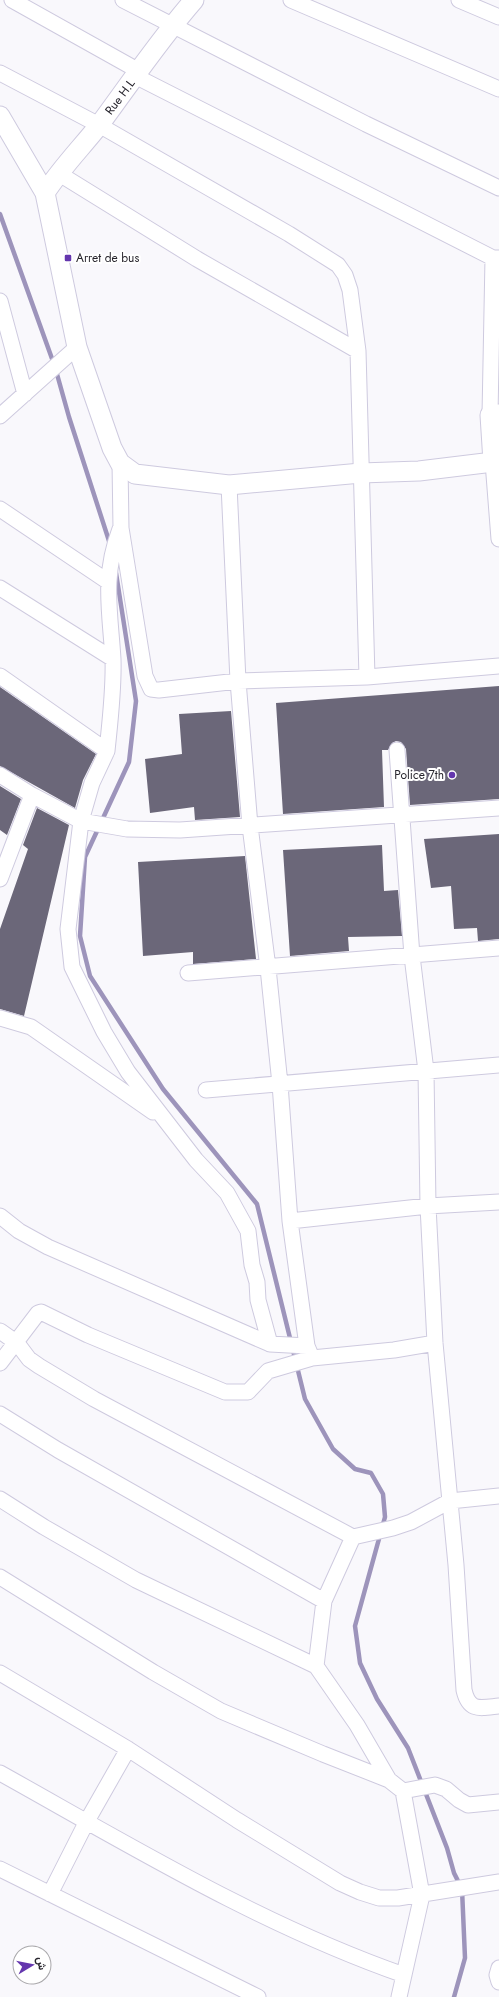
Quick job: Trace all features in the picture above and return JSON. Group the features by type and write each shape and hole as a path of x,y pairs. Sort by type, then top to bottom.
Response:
{"street":[{"path":"12,0 137,74 496,258 493,462 499,539"},
{"path":"123,0 366,124 499,188"},
{"name":"Rue H.L","path":"45,193 58,173 99,125 172,25 194,0"},
{"path":"291,0 499,88"},
{"path":"459,0 499,17"},
{"path":"0,73 99,125 289,234 338,265 345,275 350,290 358,351 367,677"},
{"path":"0,116 45,193 77,347 112,448 120,464 121,528 145,676 151,688 159,690 238,681 367,677 499,666"},
{"path":"58,173 197,258 358,351"},
{"path":"0,301 25,394"},
{"path":"0,416 77,347"},
{"path":"120,464 135,474 229,485 361,473 419,471 493,462"},
{"path":"229,485 238,681 250,826 268,968 280,1084 290,1220 310,1352"},
{"path":"0,509 107,580"},
{"path":"121,528 112,550 107,580 112,659 111,710 107,751 92,783 81,821 68,929 72,967 104,1032 128,1072 196,1160 227,1193 248,1231 252,1264 257,1282 258,1300 270,1344"},
{"path":"0,588 112,659"},
{"path":"0,676 107,751"},
{"path":"396,750 412,956 426,1071 428,1206 435,1343 450,1501 466,1701 472,1706 481,1708 499,1706"},
{"path":"0,774 32,795 81,821 127,829 180,830 499,808"},
{"path":"0,879 5,849 32,795"},
{"path":"188,974 499,948"},
{"path":"0,1018 31,1028 165,1120"},
{"path":"206,1090 499,1065"},
{"path":"290,1220 428,1206 499,1202"},
{"path":"0,1216 18,1231 48,1247 270,1344 310,1352 394,1350 435,1343"},
{"path":"0,1363 17,1343 38,1313 44,1313 88,1336 225,1392 243,1393 253,1389 268,1371 310,1352"},
{"path":"0,1331 17,1343 29,1359 94,1399 353,1537 393,1528 411,1522 450,1501 499,1496"},
{"path":"0,1414 64,1453 324,1600"},
{"path":"0,1499 44,1528 136,1580 316,1666 357,1725 389,1780"},
{"path":"316,1666 324,1600 353,1537"},
{"path":"0,1577 154,1672 222,1710 323,1754 389,1780 403,1791 422,1895 399,1997"},
{"path":"0,1673 128,1749 237,1820 340,1883 379,1898 398,1898 499,1882"},
{"path":"50,1894 87,1821 128,1749"},
{"path":"0,1772 202,1884 307,1938 352,1957 404,1975"},
{"path":"403,1791 435,1785 446,1789 459,1800 468,1805 499,1802"},
{"path":"0,1869 258,1997"},
{"path":"499,1968 497,1975 499,1982"}],"building":[{"path":"499,686 499,799 410,805 406,749 401,742 396,741 392,743 388,750 382,750 384,807 283,814 276,703"},
{"path":"0,687 96,754 83,780 75,808 0,766"},
{"path":"231,711 240,817 195,820 194,807 150,813 145,759 182,754 179,714"},
{"path":"0,786 21,799 7,835 0,830"},
{"path":"37,808 69,825 24,1016 0,1009 0,929 28,849 23,845"},
{"path":"499,834 499,939 478,941 477,928 454,929 451,886 431,888 424,839"},
{"path":"382,845 384,891 398,890 402,936 348,937 349,951 290,956 283,850"},
{"path":"245,856 256,959 193,964 193,952 143,956 138,862"}],"waterway":[{"path":"0,214 55,367 69,417 110,544"},
{"path":"116,573 136,701 129,762 85,857 80,936 90,976 163,1089 257,1204 305,1399 333,1449 355,1469 371,1473 383,1494 385,1517 355,1626 360,1663 377,1699 408,1748 447,1848 454,1873 462,1889 465,1958 454,1997"}],"place":[{"name":"Arret de bus","path":"68,258"},
{"name":"Police 7th","path":"452,775"}]}
